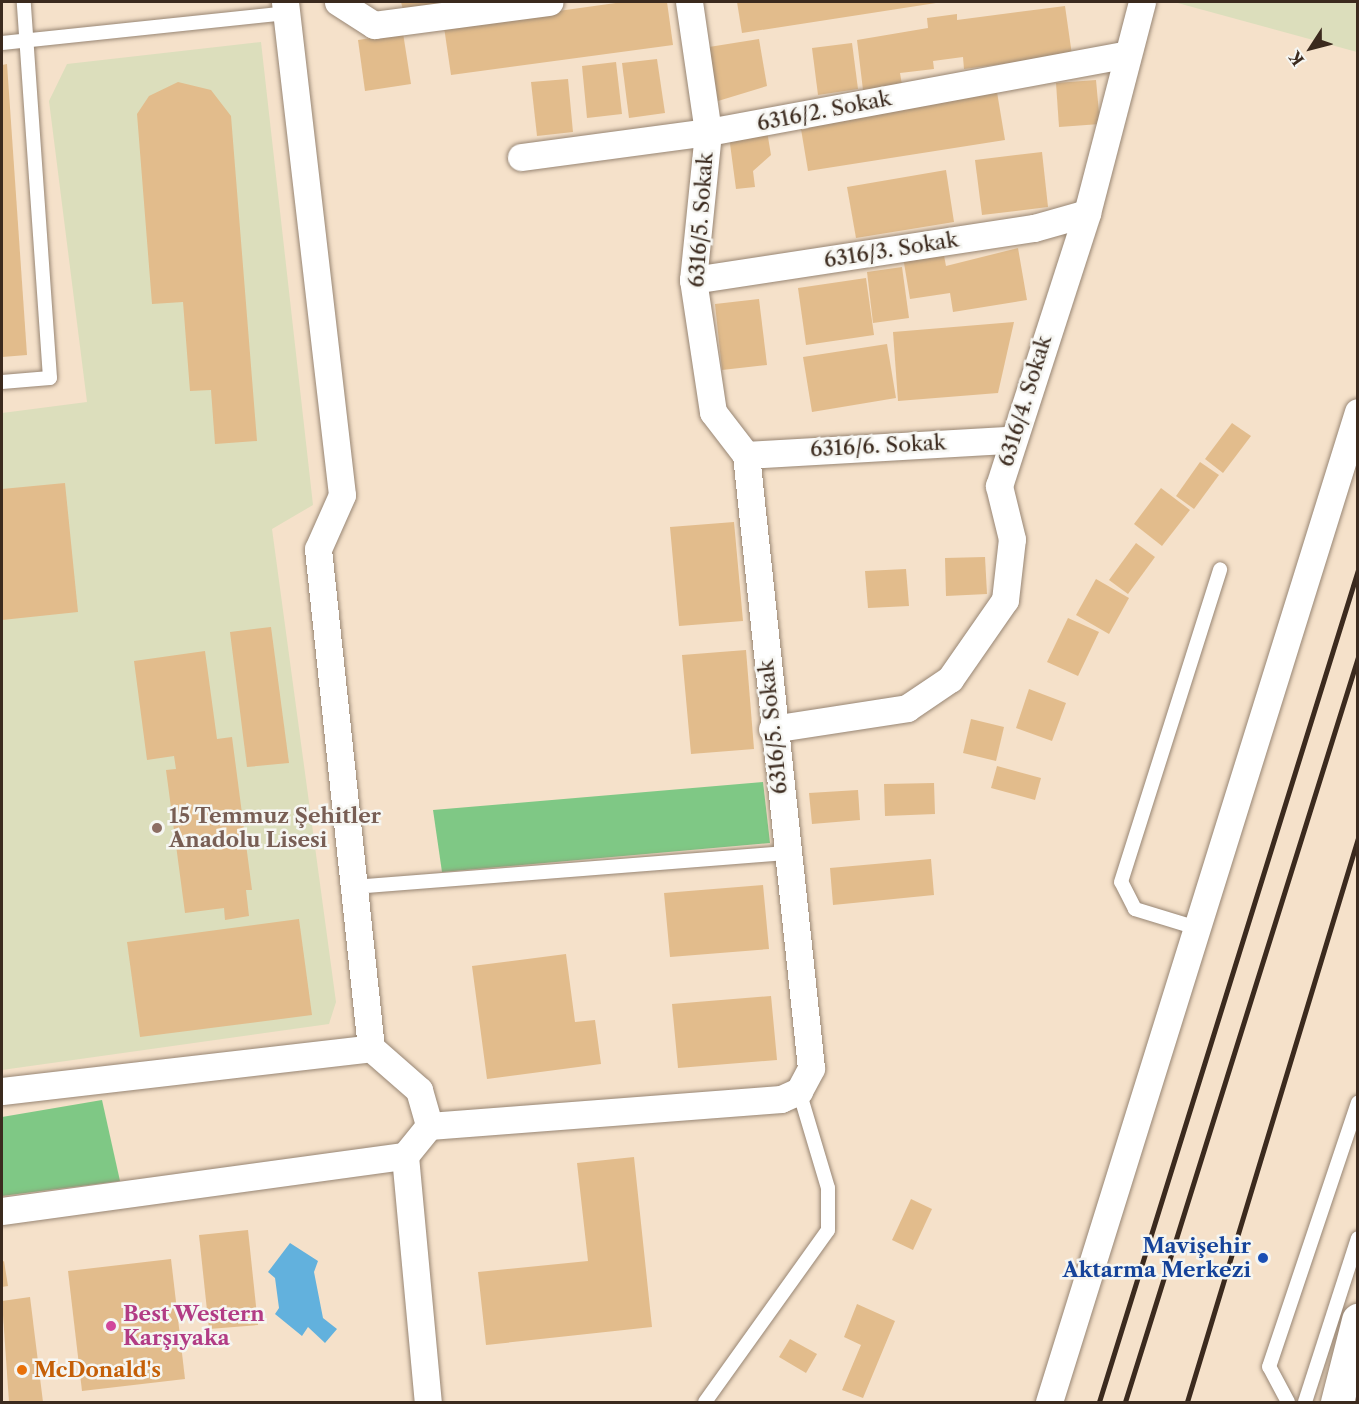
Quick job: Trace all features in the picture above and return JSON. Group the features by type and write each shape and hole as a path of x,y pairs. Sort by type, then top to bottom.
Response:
{"street":[{"path":"338,2 374,26 549,2"},
{"name":"6316/5. Sokak","path":"689,2 708,132 693,280 713,412 746,455 772,729 811,1068 799,1091"},
{"name":"6316/4. Sokak","path":"772,729 907,708 950,679 1005,600 1012,539 999,486 1010,440 1087,213 1125,55 1142,2"},
{"path":"286,7 342,495 318,549 371,1048 419,1090 429,1126"},
{"name":"6316/2. Sokak","path":"521,157 708,132 1125,55"},
{"name":"6316/3. Sokak","path":"693,280 1034,228 1087,213"},
{"path":"1049,1402 1358,412"},
{"name":"6316/6. Sokak","path":"746,455 1010,440"},
{"path":"2,1091 371,1048"},
{"path":"2,1211 405,1156 429,1126 781,1099 799,1091"},
{"path":"405,1156 428,1402"},
{"path":"1337,1402 1358,1320"}],"lane":[{"path":"2,382 50,378 24,2"},
{"path":"2,43 26,42 286,7"},
{"path":"1197,928 1135,909 1121,882 1220,569"},
{"path":"354,887 786,854"},
{"path":"705,1402 828,1230 828,1188 799,1091"},
{"path":"1288,1402 1269,1367 1358,1103"},
{"path":"1305,1402 1358,1238"}],"shaded area":[{"path":"1174,2 1357,2 1357,52"},
{"path":"261,42 313,505 272,529 336,1002 329,1024 2,1070 2,413 87,402 49,101 67,64"}],"green space":[{"path":"763,782 770,843 442,872 433,810"},
{"path":"102,1100 120,1181 2,1196 2,1117"}],"water":[{"path":"290,1243 318,1261 314,1272 323,1318 337,1329 325,1343 308,1327 302,1336 275,1314 279,1308 275,1278 268,1272"}],"building":[{"path":"401,2 460,2 404,14"},
{"path":"623,2 667,2 673,45 451,75 444,27"},
{"path":"737,2 936,2 936,3 742,33"},
{"path":"1065,6 1072,55 964,69 963,57 933,61 934,69 900,73 902,85 863,90 857,40 928,28 927,18 957,14 957,20"},
{"path":"403,33 411,84 365,91 358,40"},
{"path":"759,39 767,86 718,101 709,47"},
{"path":"852,43 858,89 818,95 812,48"},
{"path":"657,59 665,113 629,118 622,63"},
{"path":"616,62 622,114 587,118 582,66"},
{"path":"7,64 27,355 2,357 2,65"},
{"path":"568,79 573,132 537,136 531,82"},
{"path":"1096,80 1100,124 1059,127 1056,83"},
{"path":"178,82 211,90 231,116 257,441 215,444 211,390 190,391 183,302 152,304 137,114 149,96"},
{"path":"997,92 1005,140 808,171 800,123"},
{"path":"767,131 771,155 753,171 755,187 736,189 729,136"},
{"path":"1042,152 1048,207 982,215 975,160"},
{"path":"946,170 954,222 856,238 847,187"},
{"path":"942,245 946,266 1018,248 1027,300 953,312 950,293 910,299 902,251"},
{"path":"902,267 909,318 873,323 867,272"},
{"path":"866,278 874,335 806,345 798,288"},
{"path":"759,299 767,365 722,370 715,304"},
{"path":"1014,322 998,393 898,401 893,332"},
{"path":"887,344 896,398 812,412 803,357"},
{"path":"1232,423 1251,436 1223,473 1205,459"},
{"path":"1200,462 1219,475 1194,509 1176,496"},
{"path":"65,483 78,612 2,620 2,489"},
{"path":"1161,488 1190,510 1162,546 1134,524"},
{"path":"734,522 743,621 679,626 670,527"},
{"path":"1136,543 1155,557 1128,594 1109,580"},
{"path":"985,557 987,594 946,596 945,558"},
{"path":"906,569 909,606 868,608 865,571"},
{"path":"1096,579 1129,598 1109,634 1076,615"},
{"path":"1068,618 1099,632 1078,676 1047,662"},
{"path":"271,627 289,763 247,767 230,632"},
{"path":"746,650 754,749 691,754 682,655"},
{"name":"15 Temmuz Şehitler Anadolu Lisesi","path":"205,651 217,739 232,737 252,890 246,890 249,916 225,920 224,908 185,913 166,770 176,769 174,756 147,760 134,661"},
{"path":"1029,689 1066,703 1052,741 1016,728"},
{"path":"971,719 1004,727 996,761 963,753"},
{"path":"997,766 1041,778 1035,800 991,788"},
{"path":"934,783 935,814 885,816 884,784"},
{"path":"858,790 860,820 812,824 809,793"},
{"path":"931,859 934,895 833,905 830,868"},
{"path":"763,885 769,949 670,957 664,893"},
{"path":"299,919 312,1015 140,1037 127,942"},
{"path":"566,954 575,1022 595,1020 601,1064 487,1079 472,966"},
{"path":"771,996 777,1060 678,1068 672,1004"},
{"path":"634,1157 652,1327 486,1345 478,1272 588,1261 577,1163"},
{"path":"911,1199 932,1209 913,1250 892,1240"},
{"path":"248,1230 258,1325 209,1329 199,1235"},
{"path":"171,1259 185,1379 82,1391 68,1271"},
{"path":"4,1261 8,1286 2,1287 2,1262"},
{"name":"McDonald's","path":"30,1297 43,1402 9,1402 2,1301"},
{"path":"857,1304 895,1321 863,1398 842,1390 861,1345 844,1337"},
{"path":"790,1339 817,1354 806,1373 779,1357"}],"railway":[{"path":"1099,1402 1358,570"},
{"path":"1125,1402 1358,657"},
{"path":"1187,1402 1358,838"}],"place":[{"name":"15 Temmuz Şehitler Anadolu Lisesi","path":"157,828"},
{"name":"Mavişehir Aktarma Merkezi","path":"1263,1258"},
{"name":"Best Western Karşıyaka","path":"111,1326"},
{"name":"McDonald's","path":"22,1370"}]}
